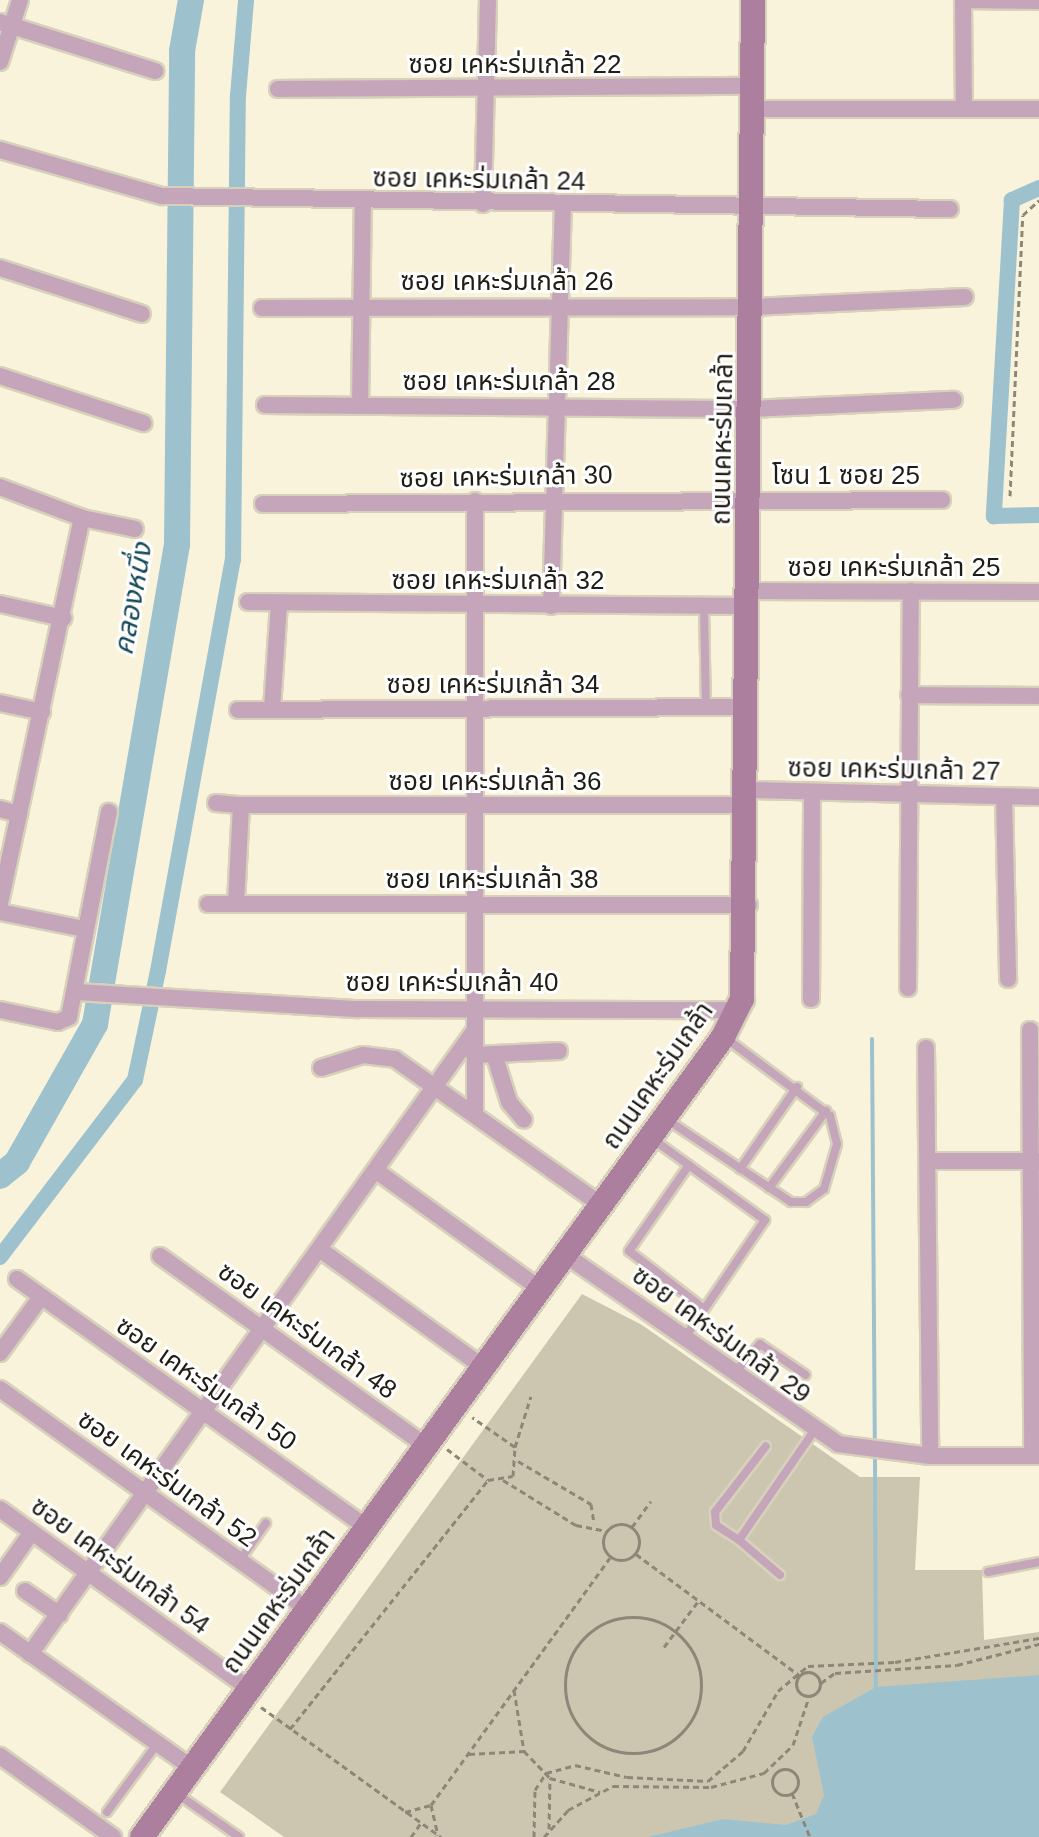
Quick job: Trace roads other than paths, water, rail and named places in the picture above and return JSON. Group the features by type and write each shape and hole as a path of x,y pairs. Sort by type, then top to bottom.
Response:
{"street":[{"path":"0,62 6,24 20,0"},
{"path":"483,204 488,0"},
{"name":"ถนนเคหะร่มเกล้า","path":"142,1837 723,1037 738,1010 749,905 753,0"},
{"path":"964,107 964,0 1039,1"},
{"path":"6,24 155,71"},
{"name":"ซอย เคหะร่มเกล้า 22","path":"278,89 487,90 1039,109"},
{"name":"ซอย เคหะร่มเกล้า 24","path":"0,150 162,196 563,206 950,209"},
{"path":"360,406 363,201"},
{"path":"551,606 549,500 563,206"},
{"path":"0,268 142,314"},
{"name":"ซอย เคหะร่มเกล้า 26","path":"262,308 752,307 965,297"},
{"path":"0,376 143,423"},
{"name":"ซอย เคหะร่มเกล้า 28","path":"265,405 752,409 954,400"},
{"path":"0,487 82,518 135,529"},
{"name":"ซอย เคหะร่มเกล้า 30","path":"263,504 750,499"},
{"name":"โซน 1 ซอย 25","path":"750,499 942,500"},
{"path":"475,501 479,709 475,1115"},
{"path":"0,903 82,518"},
{"path":"908,988 911,591"},
{"name":"ซอย เคหะร่มเกล้า 25","path":"748,599 911,591 1039,592"},
{"name":"ซอย เคหะร่มเกล้า 32","path":"248,602 478,607 704,606 748,599"},
{"path":"272,709 279,603"},
{"path":"0,604 63,618"},
{"path":"909,695 1039,696"},
{"path":"0,703 42,712"},
{"name":"ซอย เคหะร่มเกล้า 34","path":"238,710 749,707"},
{"path":"811,999 812,793"},
{"name":"ซอย เคหะร่มเกล้า 27","path":"749,797 812,793 1039,797"},
{"name":"ซอย เคหะร่มเกล้า 36","path":"216,803 479,807 749,797"},
{"path":"1004,797 1008,979"},
{"path":"236,904 241,805"},
{"path":"0,809 19,814"},
{"path":"0,1010 58,1022 69,1017 78,992 84,929 109,812"},
{"name":"ซอย เคหะร่มเกล้า 38","path":"208,904 749,905"},
{"path":"0,912 84,929"},
{"name":"ซอย เคหะร่มเกล้า 40","path":"78,992 166,1000 738,1010"},
{"path":"1030,1030 1035,1161 1036,1456"},
{"path":"30,1654 149,1495 378,1172 444,1092 474,1031"},
{"path":"924,1456 930,1161 926,1048"},
{"path":"474,1055 559,1051"},
{"path":"494,1054 509,1102 524,1120"},
{"path":"321,1068 381,1055 444,1092 601,1205"},
{"path":"930,1161 1035,1161"},
{"path":"378,1172 540,1289"},
{"path":"322,1251 483,1367"},
{"name":"ซอย เคหะร่มเกล้า 29","path":"564,1254 686,1336 733,1374 814,1431 854,1447 924,1456 1036,1456"},
{"name":"ซอย เคหะร่มเกล้า 48","path":"160,1256 429,1442"},
{"name":"ซอย เคหะร่มเกล้า 50","path":"17,1279 367,1528"},
{"path":"0,1353 41,1297"},
{"name":"ซอย เคหะร่มเกล้า 52","path":"0,1389 306,1608"},
{"name":"ซอย เคหะร่มเกล้า 54","path":"0,1509 91,1573 248,1692"},
{"path":"0,1577 32,1532"},
{"path":"25,1591 60,1615"},
{"path":"0,1632 192,1768"},
{"path":"0,1756 113,1837"}],"lane":[{"path":"704,606 706,707"},
{"path":"657,1128 740,1169 799,1203 824,1189 837,1144 826,1111 797,1087 723,1037"},
{"path":"740,1169 797,1087"},
{"path":"769,1188 826,1111"},
{"path":"657,1128 689,1165 765,1220 686,1336"},
{"path":"689,1165 629,1251 703,1308"},
{"path":"733,1374 760,1344 806,1375"},
{"path":"739,1540 814,1431"},
{"path":"766,1446 715,1512 716,1525 780,1575"},
{"path":"240,1560 266,1523"},
{"path":"988,1572 1039,1562"},
{"path":"107,1812 157,1744"},
{"path":"176,1792 239,1837"}],"water":[{"path":"1039,1675 1039,1837 648,1837 723,1819 786,1825 816,1814 824,1795 812,1737 823,1717 876,1687"}],"waterway":[{"name":"คลองหนึ่ง","path":"0,1176 17,1162 95,1024 177,544 182,51 191,0"},
{"path":"0,1257 135,1080 158,971 233,560 238,96 246,0"},
{"path":"1039,188 1012,200 994,516 1039,515"},
{"path":"872,1039 875,1445"},
{"path":"875,1454 876,1687"}]}
